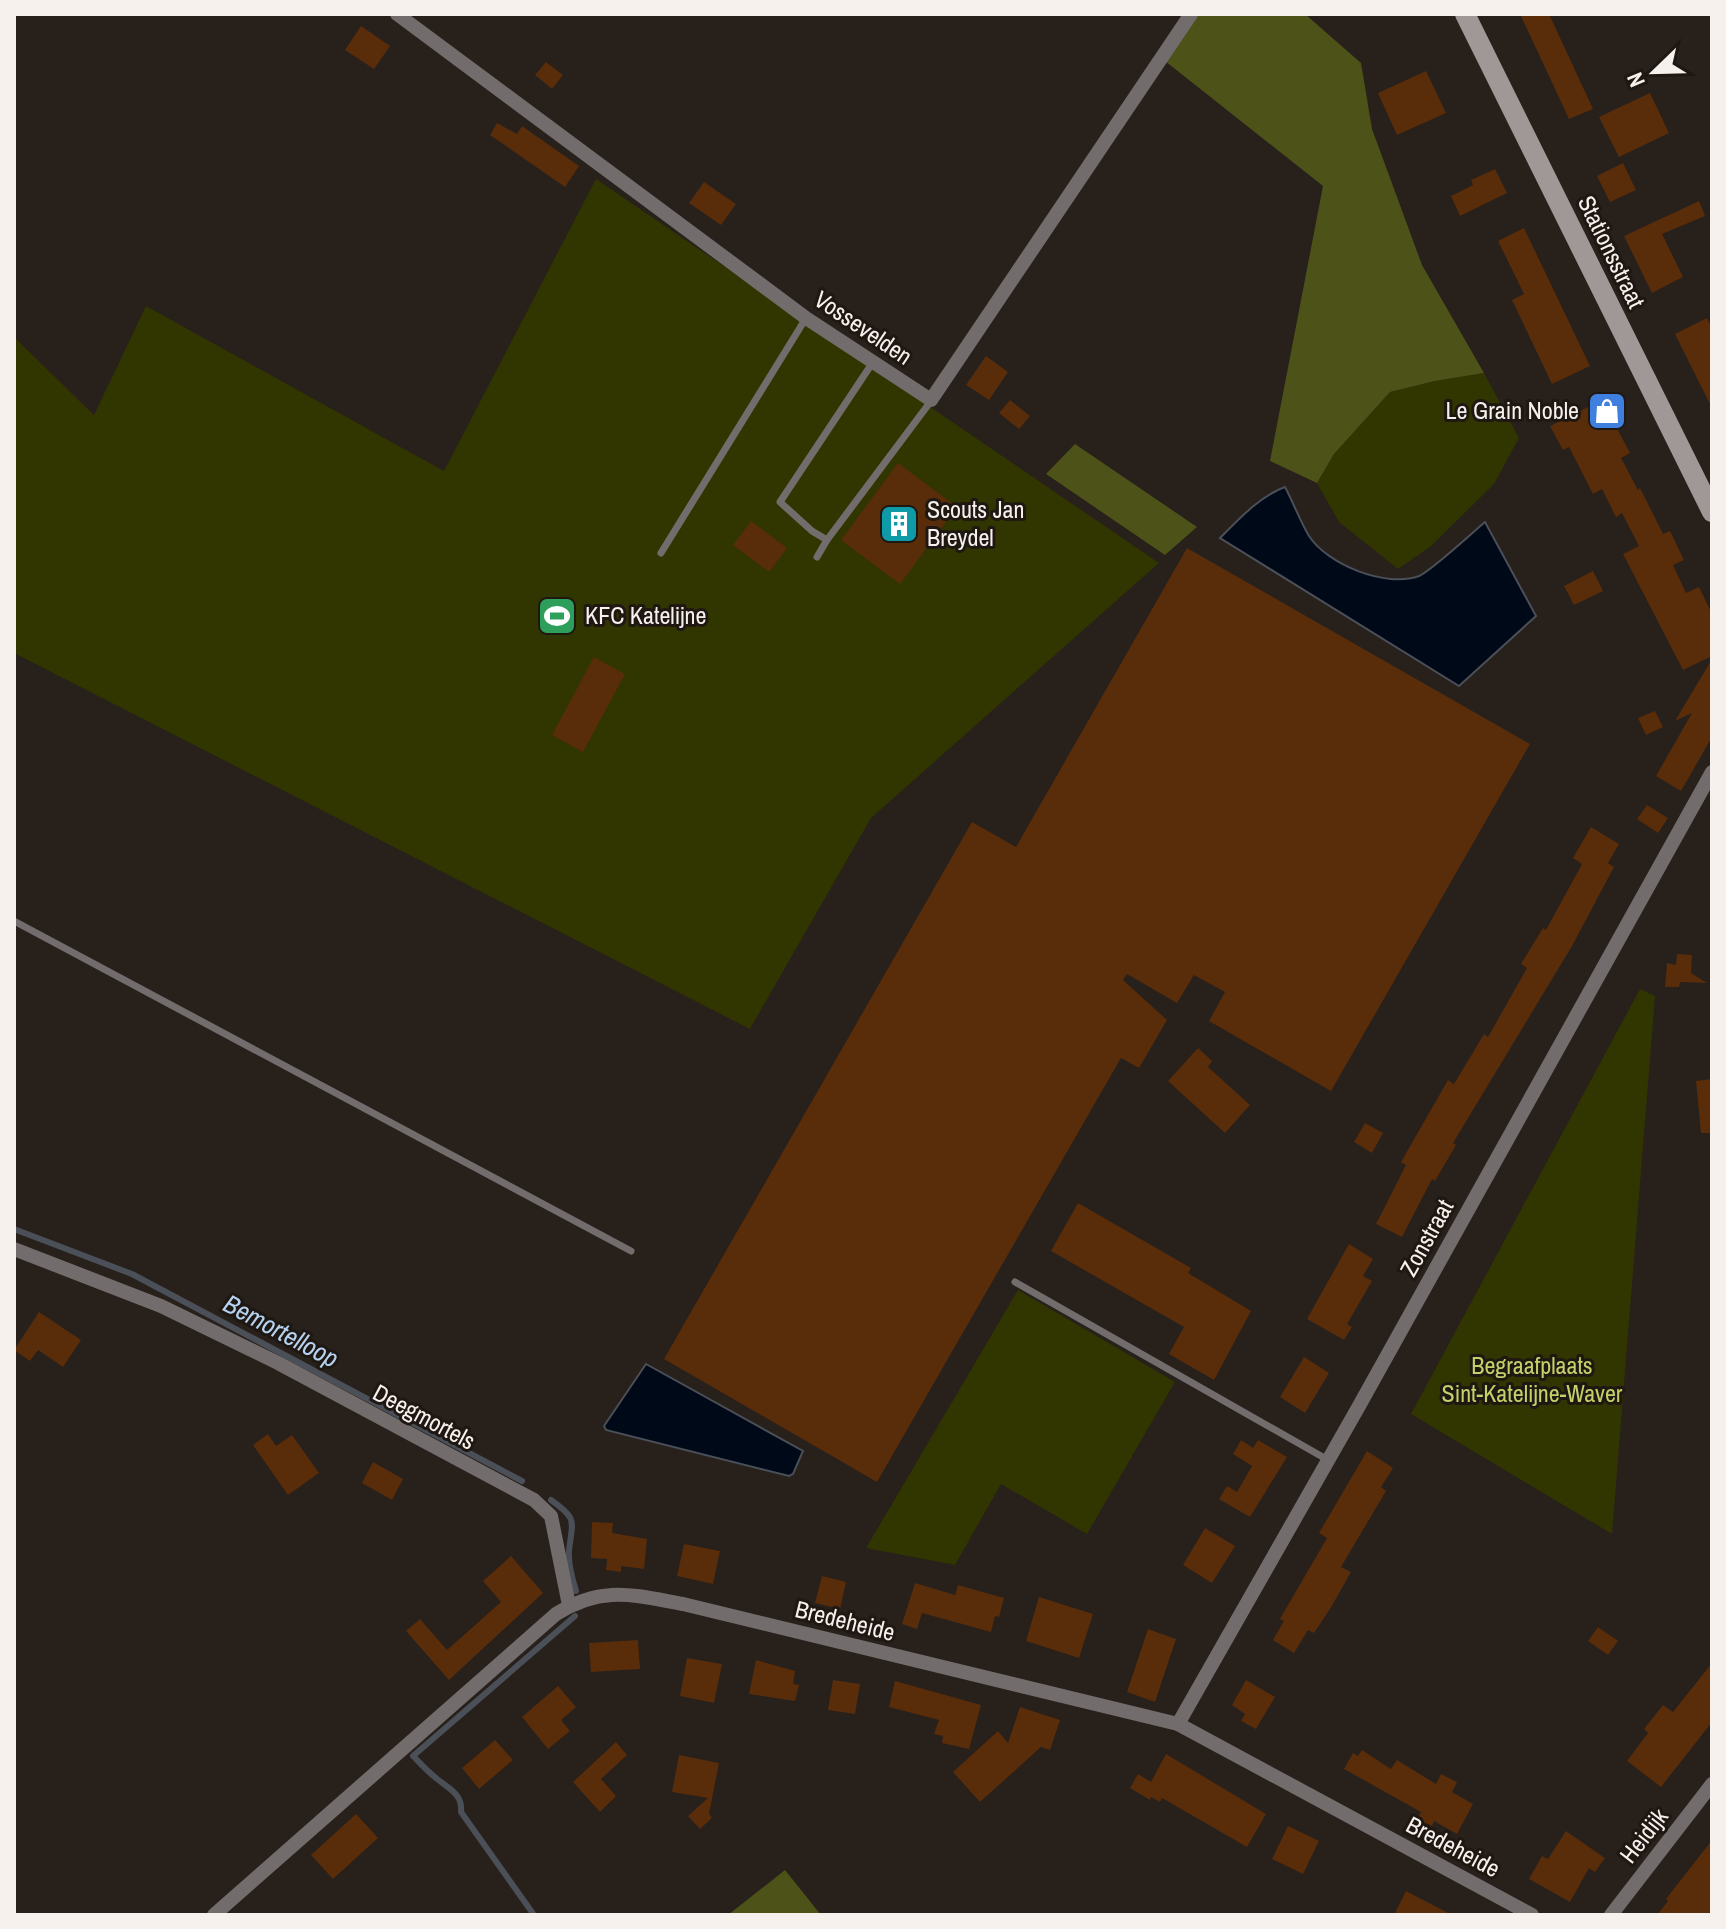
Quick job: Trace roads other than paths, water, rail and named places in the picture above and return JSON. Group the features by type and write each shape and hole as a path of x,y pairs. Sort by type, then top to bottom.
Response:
{"street":[{"name":"Vossevelden","path":"397,14 806,318 931,400"},
{"path":"931,400 1191,14"},
{"name":"Stationsstraat","path":"1465,14 1712,512"},
{"name":"Zonstraat","path":"1178,1724 1712,772"},
{"name":"Deegmortels","path":"14,1249 161,1306 278,1363 534,1500 551,1516 569,1605"},
{"name":"Bredeheide","path":"214,1915 545,1623 569,1605 587,1597 619,1592 683,1604 1178,1724 1532,1915"},
{"name":"Heidijk","path":"1611,1915 1712,1784"}],"lane":[{"path":"661,553 806,318"},
{"path":"827,540 812,531 780,502 873,362"},
{"path":"817,557 931,400"},
{"path":"14,921 631,1251"},
{"path":"1015,1282 1328,1460"}],"water":[{"path":"1285,487 1309,536 1318,547 1343,565 1391,579 1406,579 1425,573 1485,522 1536,616 1459,686 1220,538 1258,502"},
{"path":"646,1364 803,1451 793,1474 789,1476 606,1430 604,1426"}],"waterway":[{"name":"Bemortelloop","path":"14,1229 132,1274 522,1481"},
{"name":"Bemortelloop","path":"551,1500 566,1512 572,1522 569,1561 576,1591"},
{"name":"Bemortelloop","path":"534,1915 461,1812 457,1796 413,1756 575,1616"}],"place":[{"name":"Le Grain Noble","path":"1607,411"},
{"name":"Scouts Jan Breydel","path":"899,524"},
{"name":"KFC Katelijne","path":"557,616"}],"park label":[{"name":"Begraafplaats Sint-Katelijne-Waver","path":"1532,1380"}]}
